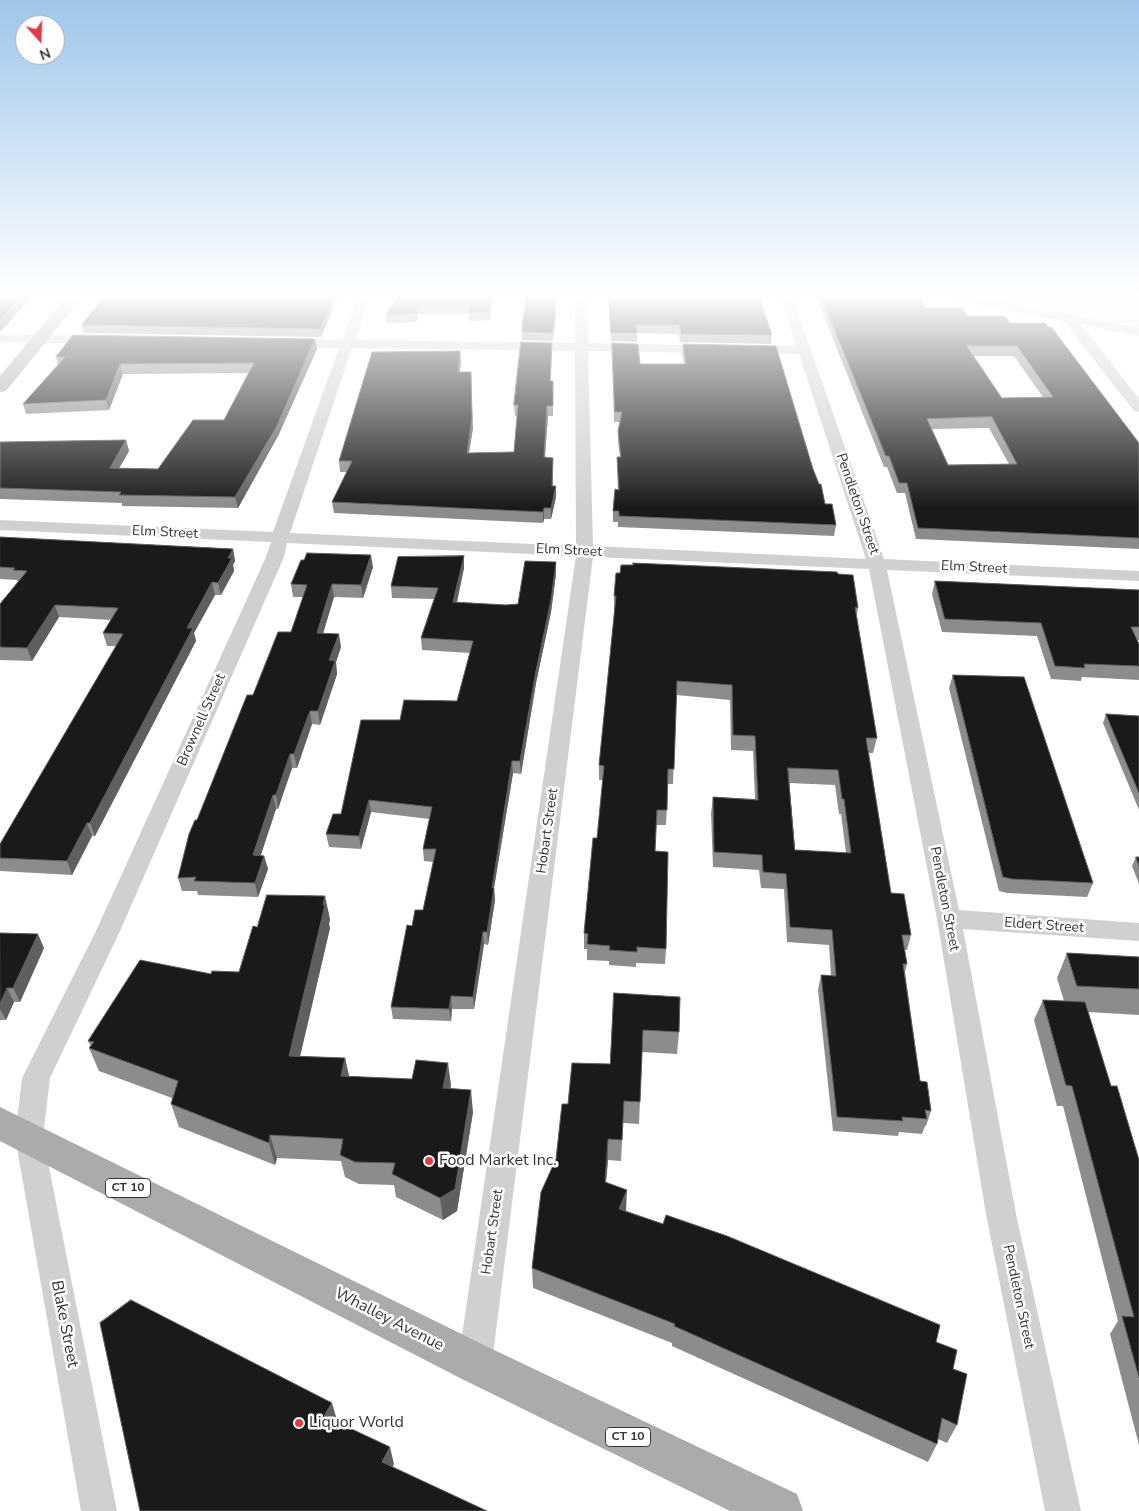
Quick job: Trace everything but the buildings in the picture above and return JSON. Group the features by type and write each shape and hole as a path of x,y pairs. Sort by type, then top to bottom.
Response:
{"main road":[{"path":"0,387 17,367"},
{"name":"Whalley Avenue","path":"14,1130 475,1364 780,1511"}],"street":[{"name":"Brownell Street","path":"14,1130 36,1078 112,922 275,557 341,367"},
{"name":"Hobart Street","path":"475,1364 586,552 582,367"},
{"name":"Pendleton Street","path":"810,367 877,564 949,919 1001,1214 1063,1511"},
{"path":"1106,367 1139,408"},
{"name":"Elm Street","path":"0,525 1139,576"},
{"name":"Eldert Street","path":"949,919 1139,932"},
{"name":"Blake Street","path":"14,1130 99,1511"}],"place":[{"name":"Food Market Inc.","path":"429,1161"},
{"name":"Liquor World","path":"299,1423"}]}
